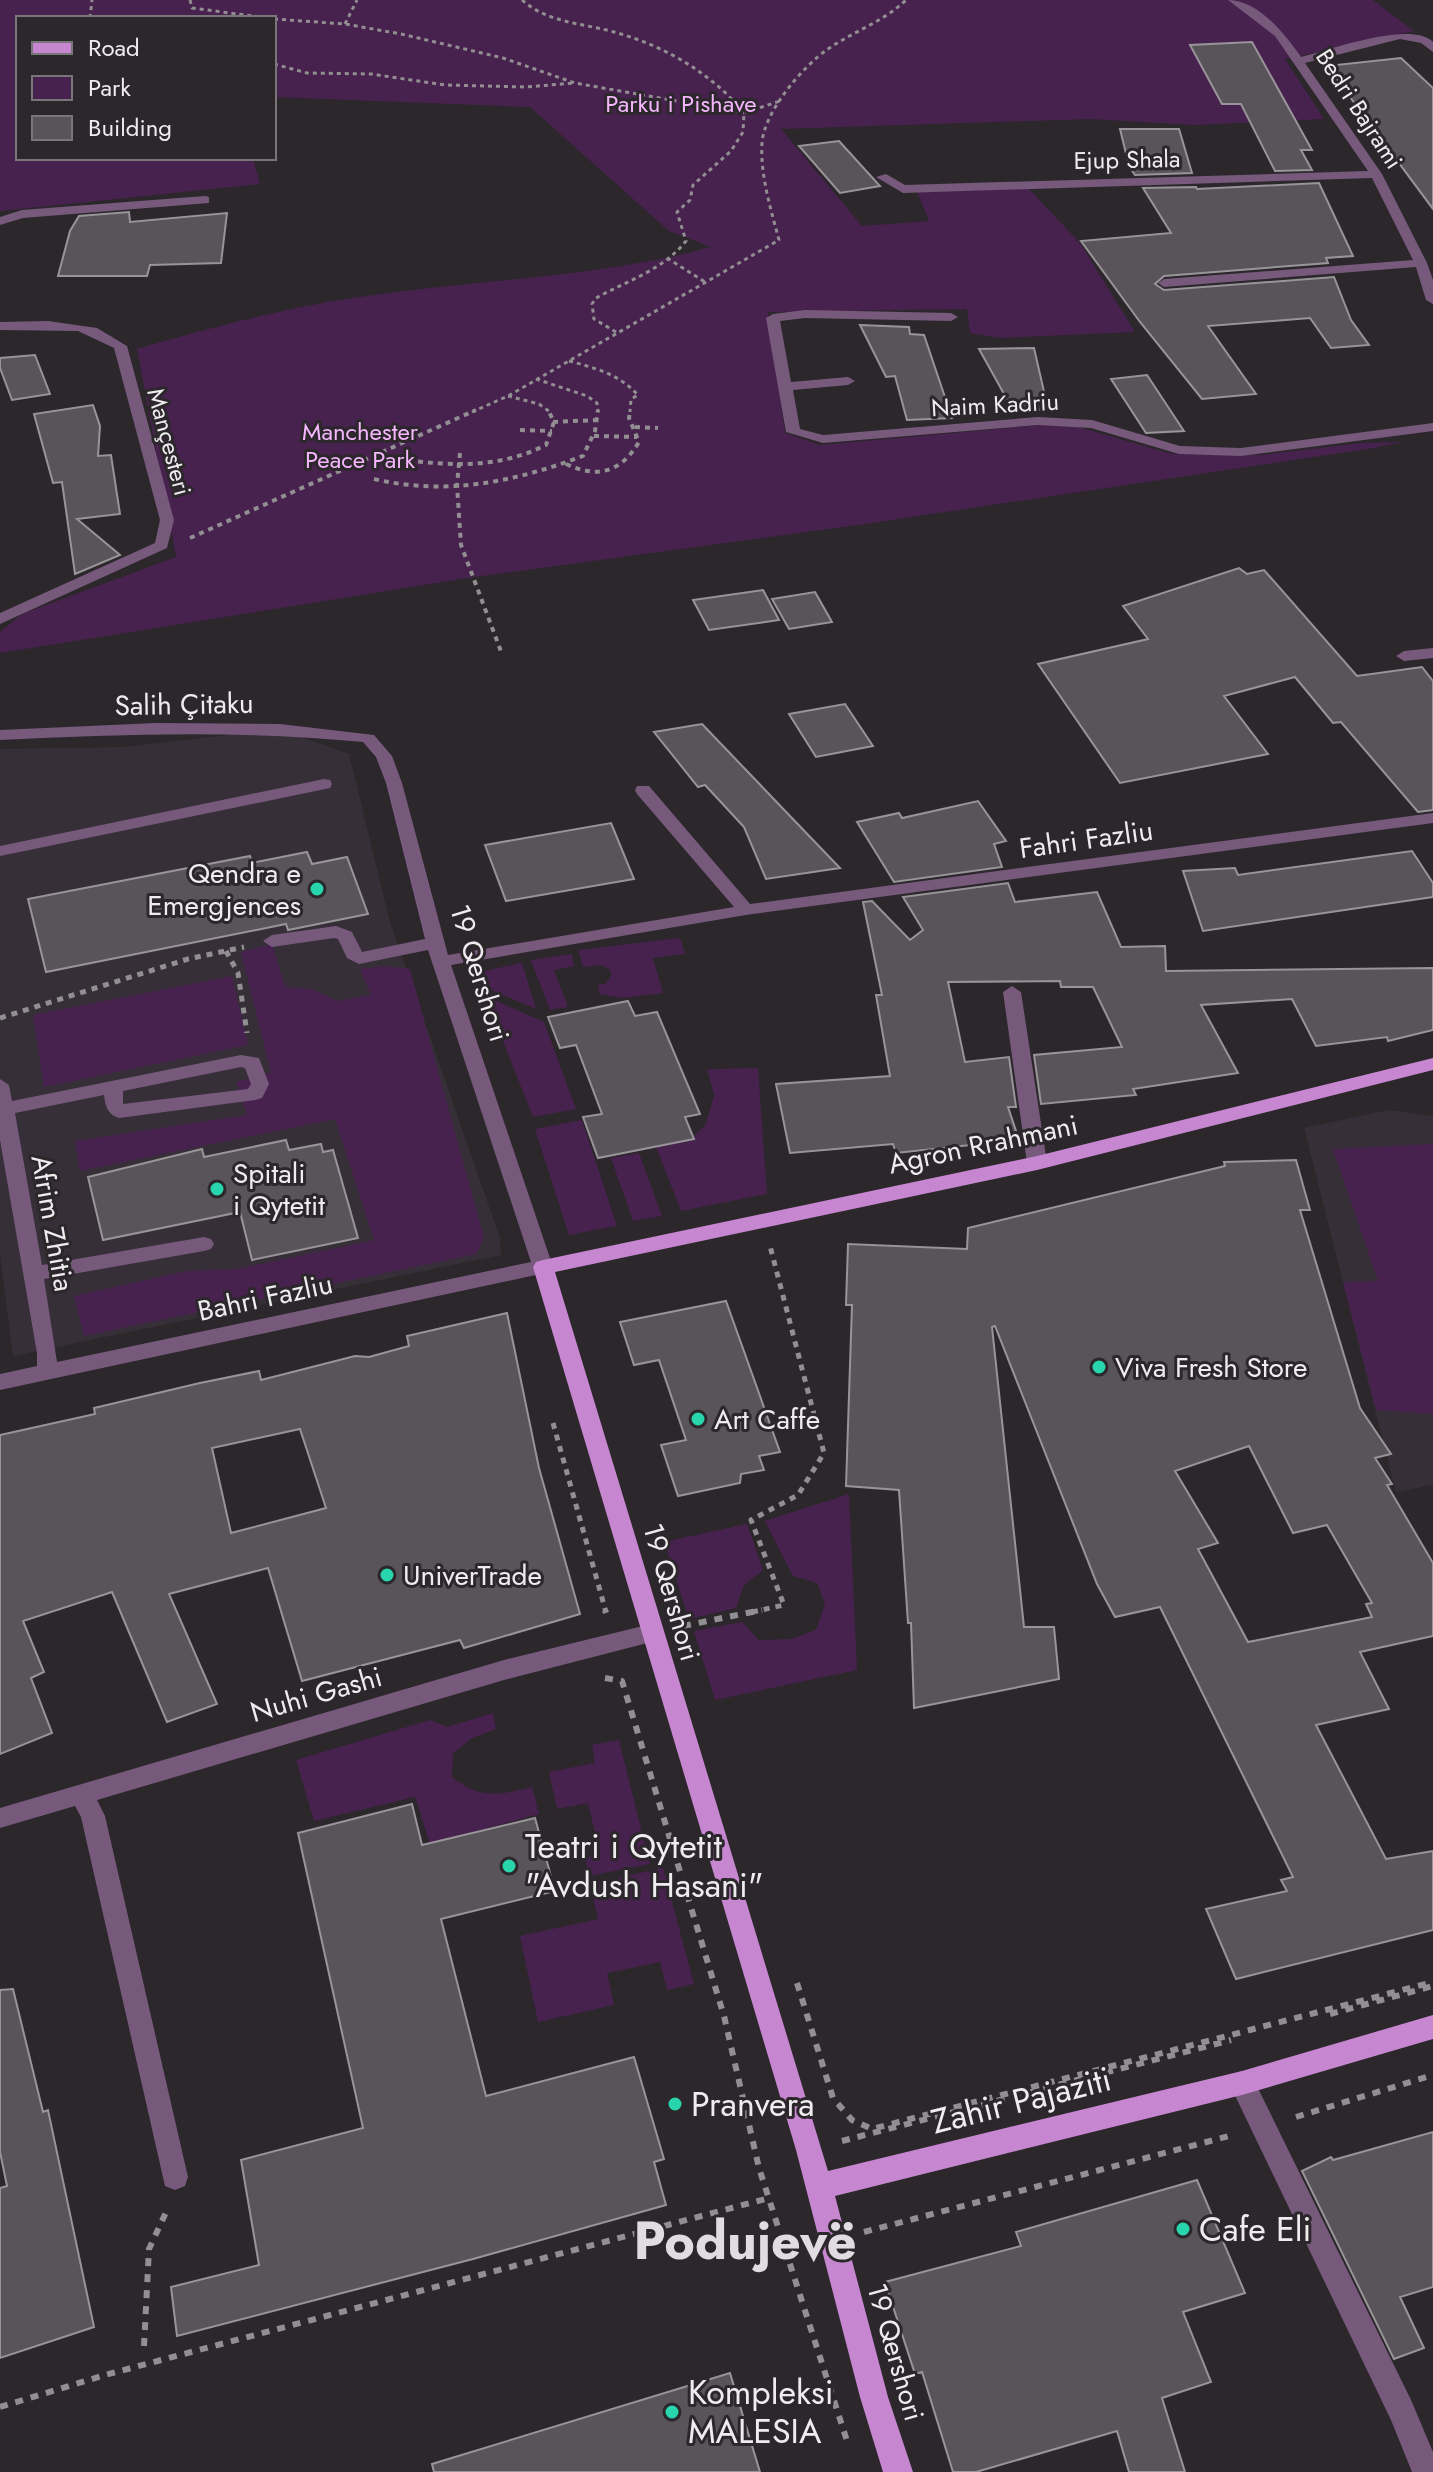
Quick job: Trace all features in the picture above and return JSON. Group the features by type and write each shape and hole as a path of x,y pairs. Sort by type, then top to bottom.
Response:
{"main road":[{"name":"Agron Rrahmani","path":"543,1267 1037,1163 1433,1064"},
{"name":"19 Qershori","path":"543,1267 809,2150 898,2472"},
{"name":"Zahir Pajaziti","path":"817,2187 1242,2083 1433,2027"}],"street":[{"name":"Bedri Bajrami","path":"1233,0 1279,34 1376,174 1421,263 1433,300"},
{"path":"1299,61 1400,36 1425,40 1433,49"},
{"name":"Ejup Shala","path":"882,177 903,189 1376,174"},
{"path":"0,221 22,214 205,200"},
{"path":"1164,283 1421,263"},
{"name":"Naim Kadriu","path":"951,317 805,314 773,318 793,432 823,439 1038,421 1092,424 1179,450 1241,452 1433,427"},
{"name":"Mançesteri","path":"0,326 82,326 102,332 120,346 167,520 162,545 0,619"},
{"path":"783,387 848,381"},
{"path":"1404,656 1433,653"},
{"name":"Salih Çitaku","path":"0,735 156,728 280,729 368,738"},
{"name":"19 Qershori","path":"368,738 384,756 394,783 435,943 444,961 459,1019 543,1267"},
{"path":"0,851 324,784"},
{"path":"643,790 746,910"},
{"name":"Fahri Fazliu","path":"444,961 746,910 1433,818"},
{"path":"272,941 336,932 346,936 353,954 359,958 435,943"},
{"path":"1012,992 1037,1163"},
{"path":"4,1109 241,1061 252,1062 260,1084 255,1094 119,1112 114,1105 113,1087"},
{"name":"Afrim Zhitia","path":"0,1085 47,1353 47,1372"},
{"path":"33,1274 204,1244"},
{"name":"Bahri Fazliu","path":"0,1382 543,1267"},
{"name":"Nuhi Gashi","path":"0,1818 504,1670 651,1633"},
{"path":"82,1795 93,1816 175,2177"},
{"path":"1242,2083 1401,2410 1427,2472"}],"path":[{"path":"190,0 192,8 253,16"},
{"path":"345,24 357,0"},
{"path":"522,0 533,13 617,33 688,63 727,91 744,113 743,132 731,151 693,185 690,200 677,212 686,241 647,272 596,298 592,304 594,319 617,333"},
{"path":"178,543 508,396 779,240 766,180 762,139 782,101 802,69 830,48 895,12 906,0"},
{"path":"276,19 345,24 503,58 575,83 744,113 782,101"},
{"path":"276,65 307,73 371,74 445,85 526,87 575,83"},
{"path":"667,258 705,282"},
{"path":"565,463 586,474 615,469 633,454 638,439 629,418 631,399 638,395 630,385 609,372 567,361"},
{"path":"374,479 420,488 457,488 492,484 583,456 594,436 597,403 587,396 536,379"},
{"path":"398,459 458,466 520,456 546,445 552,431 553,416 543,405 508,396"},
{"path":"553,422 597,420"},
{"path":"635,427 658,428"},
{"path":"520,430 552,431"},
{"path":"594,436 638,439"},
{"path":"460,453 457,488 461,545 502,654"},
{"path":"0,1018 188,959 272,941"},
{"path":"226,951 238,973 252,1062"},
{"path":"677,1633 675,1628 784,1605 751,1520 798,1495 824,1453 764,1220"},
{"path":"551,1415 608,1621"},
{"path":"600,1677 622,1681 724,2016 759,2168 852,2457"},
{"path":"793,1969 833,2098 852,2120 872,2129 1433,1984"},
{"path":"809,2150 1433,1984"},
{"path":"864,2244 862,2233 1264,2127 1433,2075"},
{"path":"144,2346 149,2249 167,2209 175,2177"},
{"path":"0,2407 105,2375 769,2198"}],"shaded area":[{"path":"280,729 349,754 390,922 500,1238 501,1255 13,1356 0,1254 0,749 124,747"},
{"path":"1388,1110 1433,1116 1433,1485 1396,1492 1304,1128"}],"green space":[{"path":"0,0 1373,0 1414,31 1285,59 1324,119 1195,125 1090,119 781,129 862,226 929,221 917,192 1028,188 1080,243 1135,332 1001,338 970,333 967,309 768,312 785,433 820,445 1042,425 1078,427 1172,454 1262,455 1361,443 1401,442 858,525 474,577 0,653 0,632 22,614 176,557 137,349 313,305 628,265 711,247 669,231 530,107 276,97 276,16 16,16 16,160 254,160 260,184 0,211"},
{"path":"680,938 685,954 653,958 663,993 622,998 599,994 598,985 605,984 611,977 611,970 600,965 583,967 578,950"},
{"path":"272,944 285,987 311,989 338,1001 371,995 360,969 384,966 410,969 484,1238 476,1254 84,1336 74,1296 186,1271 237,1269 374,1240 335,1119 80,1171 75,1141 247,1115 236,1082 271,1073 241,952"},
{"path":"572,954 574,966 554,970 568,1007 550,1010 531,960"},
{"path":"522,963 536,1009 475,983 477,977 488,970"},
{"path":"232,976 248,1045 44,1087 33,1015"},
{"path":"485,996 544,1022 576,1109 533,1117"},
{"path":"758,1068 767,1194 681,1211 656,1147 689,1141 706,1124 714,1095 707,1069"},
{"path":"582,1120 617,1226 569,1235 535,1129"},
{"path":"1433,1144 1433,1414 1376,1410 1343,1282 1378,1281 1333,1149"},
{"path":"639,1153 662,1216 633,1221 611,1158"},
{"path":"849,1494 857,1670 715,1700 694,1631 742,1622 759,1640 791,1639 816,1630 825,1604 817,1583 793,1576 765,1521"},
{"path":"747,1524 763,1570 744,1585 736,1608 689,1619 664,1542"},
{"path":"493,1713 496,1729 472,1738 453,1753 452,1777 472,1789 490,1794 532,1787 539,1814 430,1844 415,1797 314,1821 296,1760 430,1720 447,1727"},
{"path":"619,1740 650,1864 589,1876 585,1858 600,1855 588,1803 557,1809 549,1772 595,1763 592,1745"},
{"path":"663,1868 694,1984 667,1990 660,1962 607,1973 614,2005 538,2022 520,1936 598,1919 590,1884"}],"building":[{"path":"1252,42 1312,150 1301,150 1312,170 1275,171 1241,104 1222,104 1190,45"},
{"path":"1401,58 1433,88 1433,209 1327,66"},
{"path":"1120,129 1179,129 1192,173 1135,175 1129,166"},
{"path":"839,141 880,186 840,193 799,146"},
{"path":"1319,183 1353,256 1326,258 1328,263 1164,276 1155,284 1164,290 1334,277 1351,320 1369,345 1331,348 1310,318 1208,326 1256,394 1202,399 1140,322 1081,241 1171,233 1143,188 1197,189"},
{"path":"129,212 130,222 227,213 221,263 150,265 147,276 58,276 70,231 79,216"},
{"path":"860,325 909,327 910,334 924,335 952,418 907,420 895,376 886,377"},
{"path":"1034,348 1048,409 1014,412 979,349"},
{"path":"35,355 50,394 12,400 0,368 0,358"},
{"path":"1147,375 1184,431 1146,433 1111,379"},
{"path":"93,405 100,426 98,456 111,455 120,514 77,519 120,555 75,574 62,482 53,483 34,414"},
{"path":"1239,568 1247,574 1264,570 1357,676 1422,667 1433,681 1433,810 1418,812 1341,722 1333,723 1295,677 1224,696 1268,754 1120,783 1038,664 1148,639 1123,606"},
{"path":"763,590 779,620 709,630 693,600"},
{"path":"815,592 832,622 789,629 772,599"},
{"path":"845,704 873,746 816,757 789,714"},
{"path":"702,724 840,868 766,879 744,827 705,785 698,787 654,732"},
{"path":"978,801 1006,841 994,844 1002,867 894,882 857,822 899,813 902,818"},
{"path":"611,823 634,879 506,901 485,845"},
{"path":"1412,851 1433,883 1433,897 1203,931 1183,871 1235,868 1238,875"},
{"path":"307,852 312,864 347,857 368,914 288,930 286,924 46,972 28,899 250,856 252,863"},
{"path":"1008,883 1015,902 1097,892 1121,947 1165,946 1166,971 1433,968 1433,1030 1388,1041 1387,1037 1316,1046 1292,999 1201,1005 1238,1073 1133,1089 1136,1095 1041,1104 1034,1055 1122,1047 1093,987 1061,987 1060,981 948,982 965,1062 1009,1057 1016,1107 1008,1107 1019,1140 896,1153 893,1144 790,1153 776,1084 890,1076 876,995 882,995 863,902 872,901 910,940 923,930 903,897"},
{"path":"628,1001 635,1016 657,1012 700,1114 685,1117 694,1139 598,1158 583,1117 602,1114 576,1045 560,1048 548,1017"},
{"name":"Spitali i Qytetit","path":"286,1140 289,1150 321,1144 323,1152 333,1150 358,1238 252,1260 240,1212 103,1240 88,1177 202,1149 204,1157"},
{"path":"1296,1160 1310,1210 1300,1210 1360,1408 1391,1454 1375,1458 1392,1484 1387,1485 1433,1563 1433,1636 1360,1652 1389,1709 1316,1725 1386,1859 1433,1851 1433,1930 1236,1979 1206,1909 1287,1891 1281,1880 1293,1877 1160,1607 1115,1617 1097,1584 995,1326 992,1327 1024,1627 1054,1627 1059,1679 914,1708 911,1623 908,1623 899,1490 846,1486 852,1305 846,1305 848,1244 967,1249 968,1228 1225,1166 1224,1162","holes":["1249,1446 1293,1533 1327,1525 1372,1603 1366,1604 1372,1617 1248,1642 1198,1549 1218,1543 1175,1471"]},
{"path":"726,1301 780,1452 759,1456 764,1470 741,1474 740,1483 678,1496 661,1445 686,1440 659,1360 634,1365 620,1322"},
{"path":"507,1313 539,1468 580,1614 464,1648 460,1640 302,1681 268,1568 169,1594 217,1704 167,1722 112,1592 23,1621 44,1672 31,1678 52,1733 0,1754 0,1435 95,1414 94,1408 200,1383 259,1371 261,1380 355,1356 369,1357 409,1346 407,1336","holes":["300,1429 326,1508 231,1533 212,1448"]},
{"path":"412,1804 422,1845 535,1818 555,1891 441,1919 486,2096 634,2057 664,2159 654,2162 666,2205 177,2336 171,2287 259,2265 241,2160 363,2128 298,1833"},
{"path":"13,1989 43,2112 48,2110 94,2327 0,2358 0,2188 7,2186 0,2152 0,1990"},
{"path":"1433,2132 1433,2287 1400,2297 1424,2348 1394,2359 1302,2171 1331,2157 1333,2160"},
{"path":"1197,2180 1245,2293 1183,2312 1211,2382 1162,2398 1185,2472 1129,2472 1117,2431 976,2472 953,2472 922,2372 915,2374 885,2282 1021,2246 1016,2232"},
{"name":"Kompleksi MALESIA","path":"730,2373 760,2472 434,2472 432,2464"}],"place":[{"name":"Qendra e Emergjences","path":"317,889"},
{"name":"Spitali i Qytetit","path":"217,1189"},
{"name":"Viva Fresh Store","path":"1099,1367"},
{"name":"Art Caffe","path":"698,1419"},
{"name":"UniverTrade","path":"387,1575"},
{"name":"Teatri i Qytetit \"Avdush Hasani\"","path":"509,1866"},
{"name":"Pranvera","path":"675,2104"},
{"name":"Cafe Eli","path":"1183,2229"},
{"name":"Kompleksi MALESIA","path":"672,2412"}],"district":[{"name":"Podujevë","path":"745,2241"}],"park label":[{"name":"Parku i Pishave","path":"681,104"},
{"name":"Manchester Peace Park","path":"360,446"}]}
